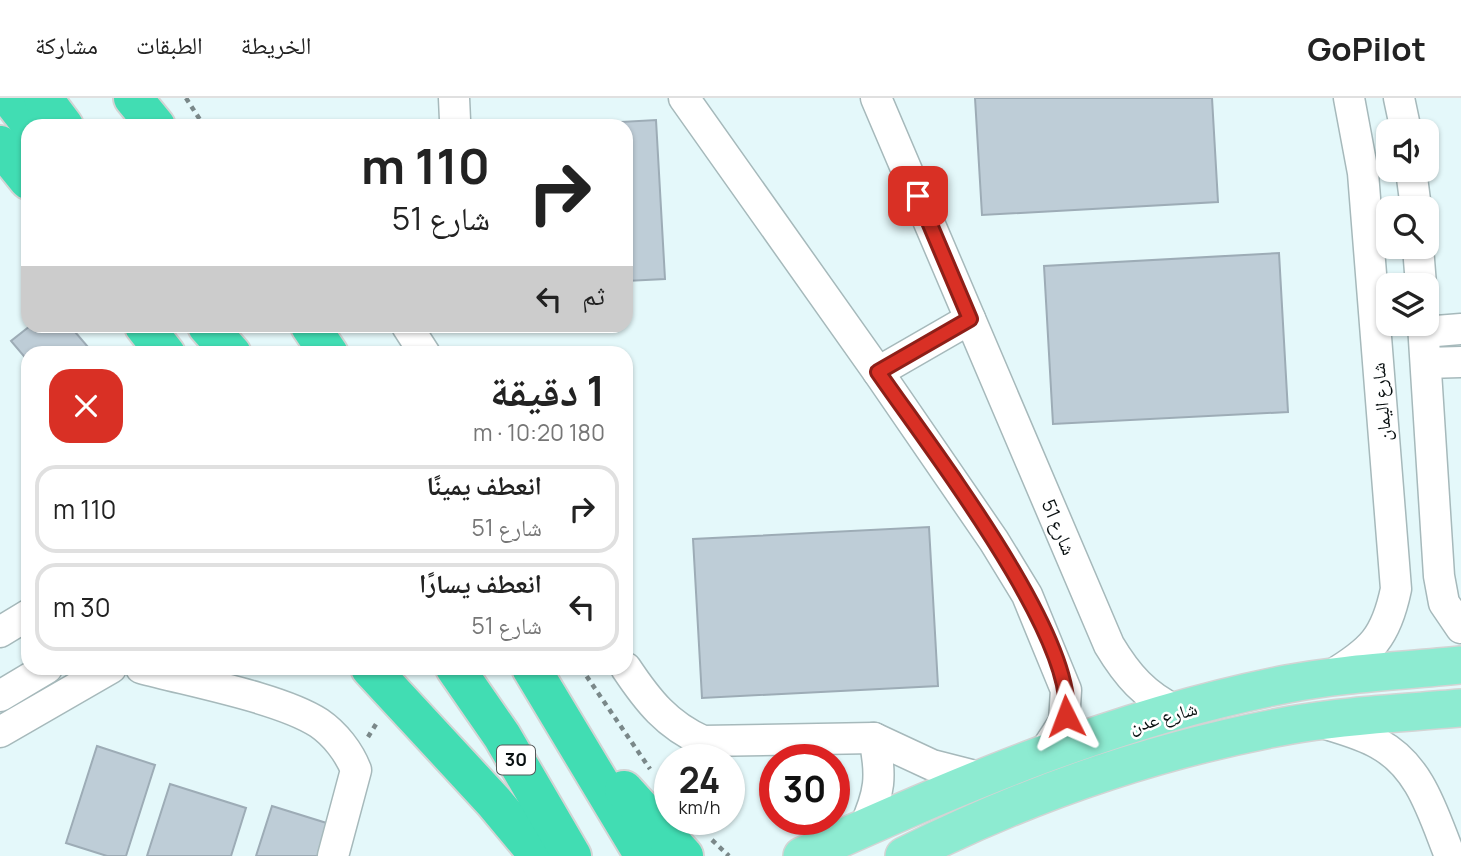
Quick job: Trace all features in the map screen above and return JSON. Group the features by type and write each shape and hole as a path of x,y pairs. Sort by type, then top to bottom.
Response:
{"highway":[{"path":"10,98 26,119"},
{"path":"43,98 59,119"},
{"path":"133,98 150,119"},
{"path":"159,98 172,119"},
{"path":"0,145 21,171"},
{"path":"214,333 226,346"},
{"path":"376,675 494,802 539,856"},
{"name":"30","path":"460,675 502,736 572,856"},
{"path":"535,675 577,744 665,850"}],"main road":[{"name":"شارع عدن","path":"802,856 844,841 979,777 1044,753 1177,711 1286,684 1461,665"},
{"path":"1286,684 1278,692 1277,711 1304,723"},
{"path":"1226,699 1240,704 1245,711 1244,727 1236,736"},
{"name":"شارع عدن","path":"904,856 1056,790 1140,762 1236,736 1304,723 1461,708"},
{"path":"665,850 702,856"}],"street":[{"path":"684,98 878,372 1013,570 1064,681 1067,699 1061,729 1044,753"},
{"name":"شارع 51","path":"876,98 1109,645 1133,682 1158,703 1177,711"},
{"name":"شارع اليمان","path":"1349,98 1377,273"},
{"path":"1399,98 1403,119"},
{"path":"878,372 970,319"},
{"path":"1439,329 1461,330"},
{"name":"شارع اليمان","path":"1326,678 1359,659 1382,634 1396,589 1383,336"},
{"path":"1424,336 1444,603 1461,628"},
{"path":"1426,363 1461,362"},
{"path":"1392,534 1400,552 1416,563 1429,556 1437,535"},
{"path":"0,632 21,619"},
{"path":"0,696 35,675"},
{"path":"0,732 99,675"},
{"path":"166,675 291,710 321,725 332,735 346,751 356,770 332,856"},
{"path":"631,675 662,717 681,731 704,741 874,738 932,765 979,777"},
{"path":"1304,723 1378,744 1398,757 1417,777 1450,856"},
{"path":"844,841 874,806 880,778 874,738"}],"path":[{"path":"186,98 200,119"},
{"path":"586,675 654,776"}],"building":[{"path":"975,98 1212,98 1218,202 982,215"},
{"path":"656,120 665,279 633,281 633,121"},
{"path":"1279,253 1288,412 1053,424 1044,266"},
{"path":"21,333 76,333 87,346 21,346 21,353 11,341"},
{"path":"929,527 938,686 702,698 693,539"},
{"path":"97,746 155,765 126,856 107,856 66,843"},
{"path":"170,784 246,808 231,856 147,856"},
{"path":"272,806 333,825 323,856 256,856"}],"route":[{"path":"918,196 970,319 878,372 994,541 1027,595 1064,681 1066,716"}]}
